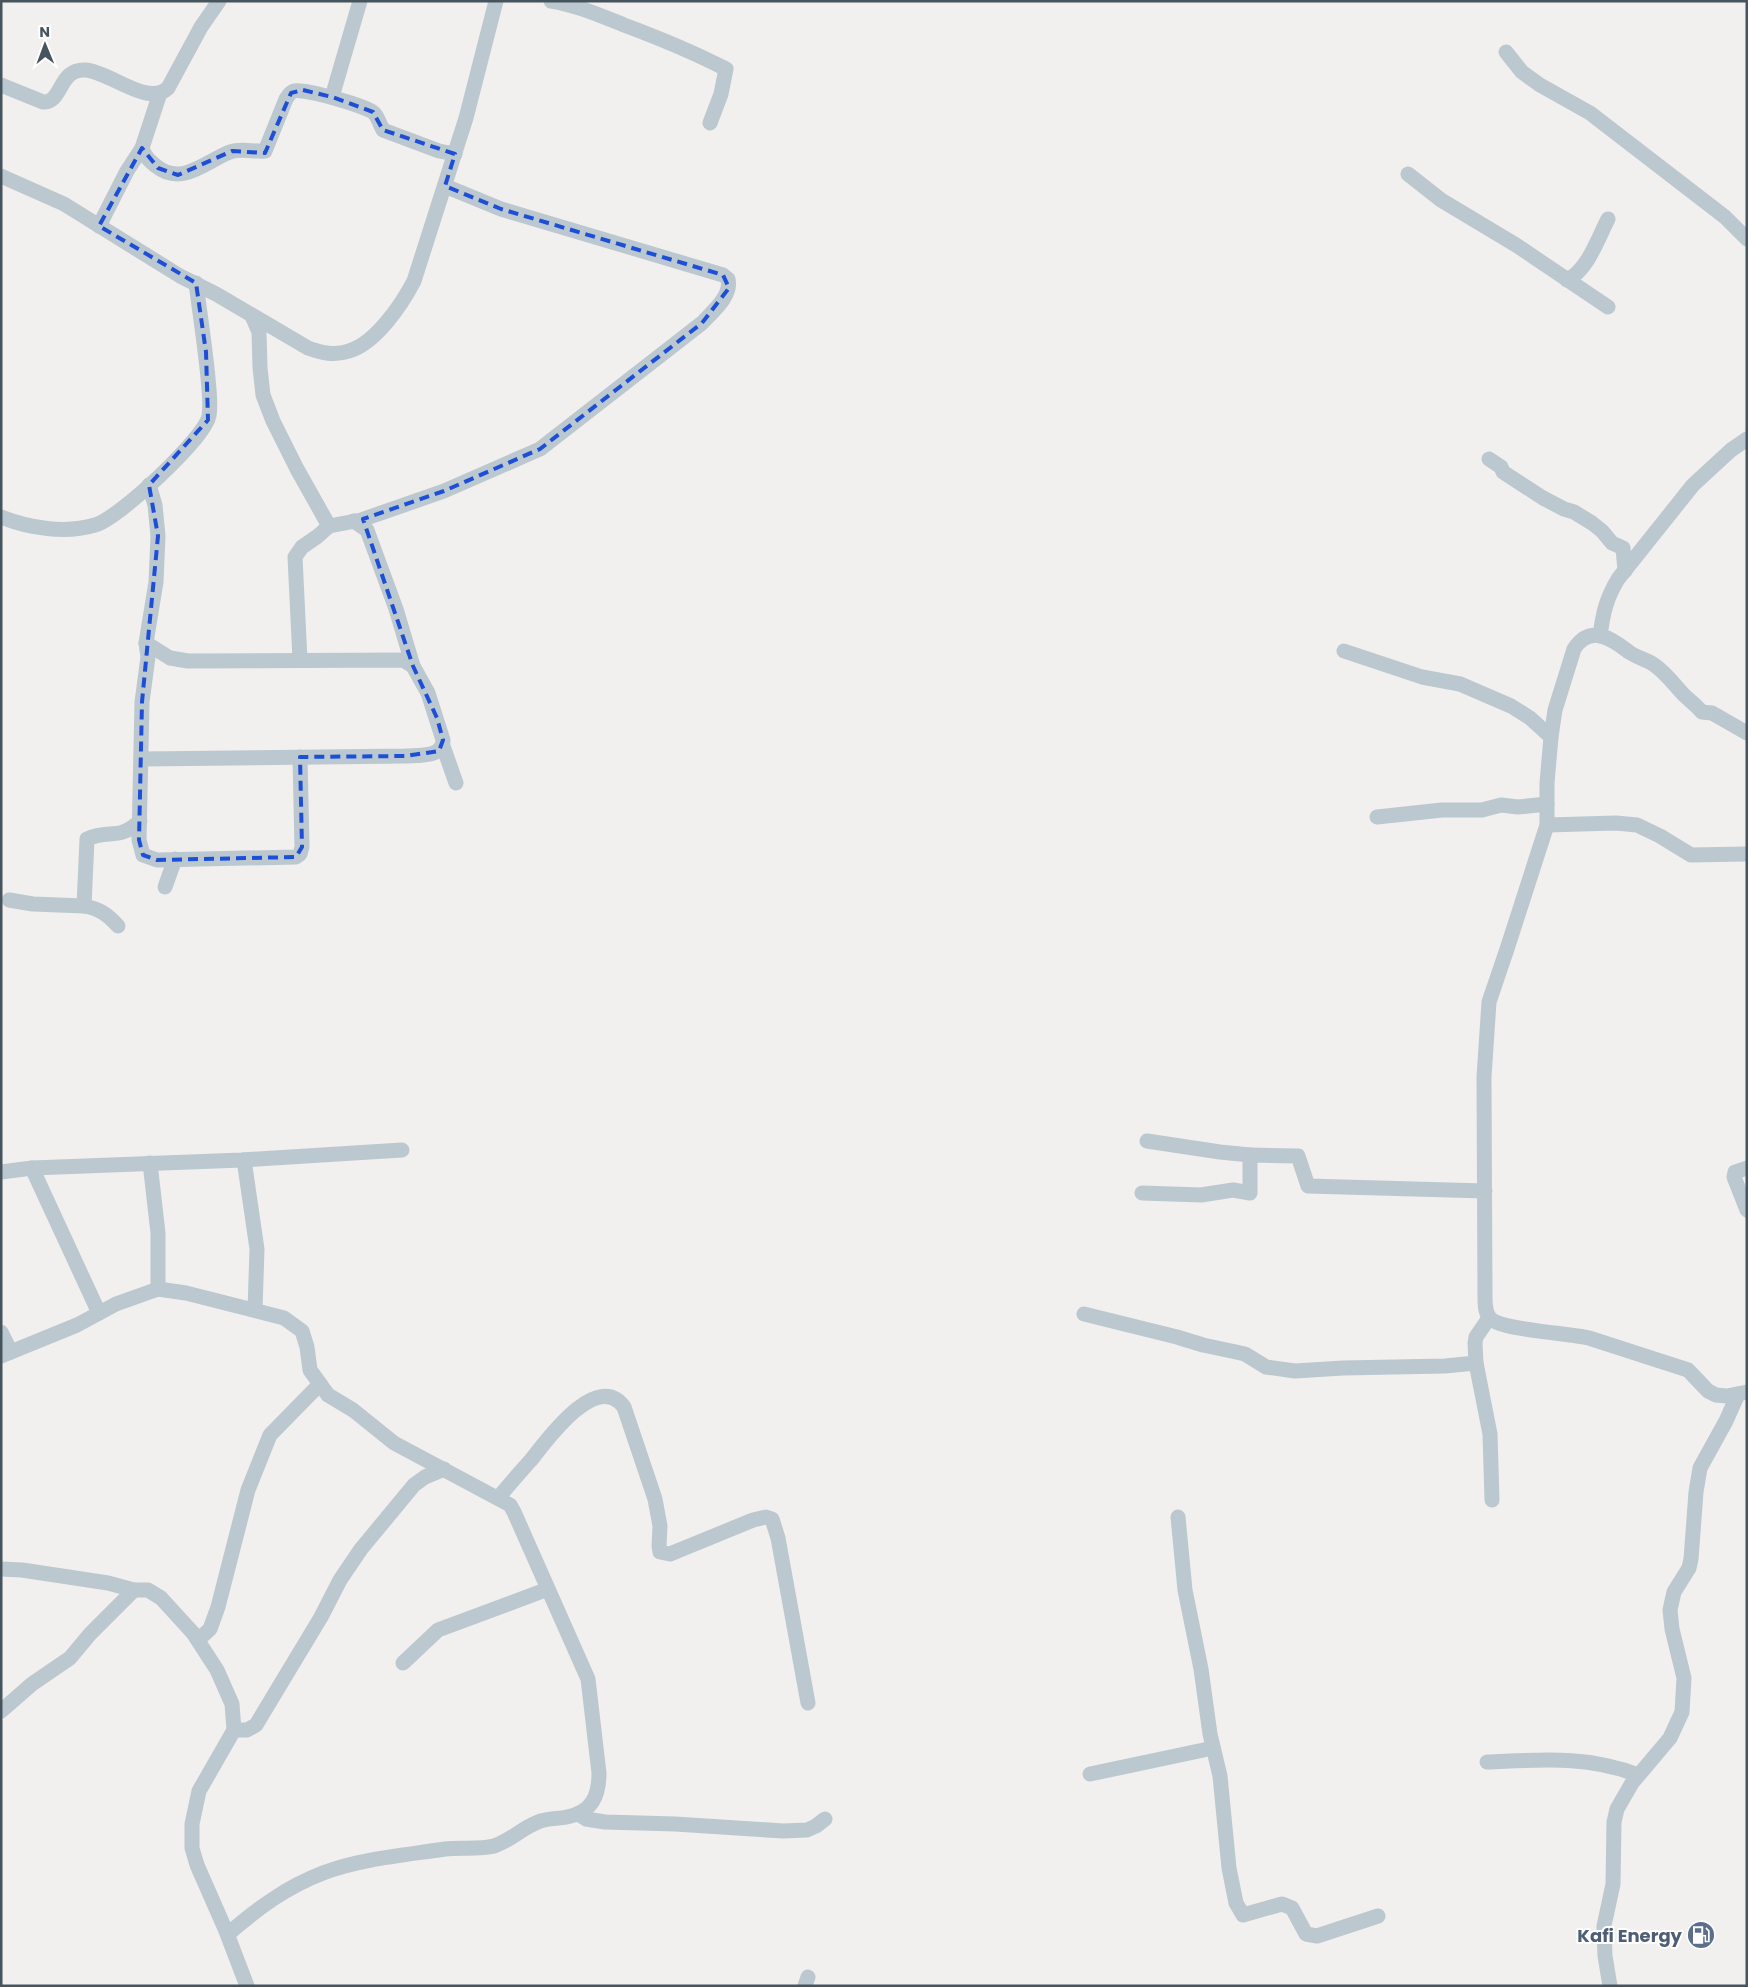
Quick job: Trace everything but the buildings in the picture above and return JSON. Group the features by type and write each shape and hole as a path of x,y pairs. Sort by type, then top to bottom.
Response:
{"street":[{"path":"1,84 43,102 49,102 54,99 66,77 74,72 87,70 147,94 160,93 168,88 201,28 219,1"},
{"path":"332,97 360,1"},
{"path":"1,176 64,204 180,276 196,283 294,341 320,353 337,354 350,351 360,346 389,319 406,296 414,281 445,186 496,1"},
{"path":"551,1 572,3 693,52 726,69 721,94 710,123"},
{"path":"1506,52 1522,72 1540,85 1590,114 1725,217 1747,239"},
{"path":"142,148 145,156 158,168 178,175 195,170 232,151 265,151 286,99 294,91 303,90 332,97 373,112 383,130 439,151 454,154"},
{"path":"99,226 127,172 142,148 160,93"},
{"path":"1408,174 1441,200 1516,245 1608,307"},
{"path":"300,660 295,558 302,547 329,526 354,521 444,490 540,449 702,323 721,302 729,288 728,279 723,275 501,209 445,186"},
{"path":"1567,280 1579,270 1586,260 1608,219"},
{"path":"1,517 22,525 42,527 71,529 95,525 112,517 149,484 204,428 209,415 209,392 206,352 196,283"},
{"path":"252,316 259,332 263,395 273,421 297,469 329,526"},
{"path":"1600,636 1602,615 1608,596 1618,579 1693,485 1731,450 1747,439"},
{"path":"1489,459 1503,472 1543,498 1574,512 1602,531 1612,543 1623,548 1625,571"},
{"path":"149,484 155,505 158,536 156,582 146,643 148,658 142,702 140,847 143,854 157,860 296,857 300,854 302,847 300,757"},
{"path":"354,521 367,530 396,609 413,666 428,693 437,718 443,746 456,783"},
{"path":"1743,1393 1727,1396 1716,1395 1708,1391 1688,1370 1573,1334 1502,1325 1490,1318 1486,1312 1485,1297 1484,1077 1489,1002 1508,949 1547,825 1551,737 1556,710 1574,649 1584,637 1600,636 1619,644 1629,652 1655,665 1702,712 1712,713 1747,733"},
{"path":"146,643 170,658 188,661 404,660 413,666"},
{"path":"1344,651 1422,678 1460,684 1511,706 1530,718 1551,737"},
{"path":"142,759 429,755 439,751 443,746"},
{"path":"1377,817 1442,810 1482,810 1501,805 1518,808 1547,804"},
{"path":"84,906 88,839 96,835 114,835 130,831 140,822"},
{"path":"1547,825 1616,823 1637,825 1691,855 1747,854"},
{"path":"166,887 175,859"},
{"path":"9,900 33,904 96,908 106,913 118,926"},
{"path":"1147,1142 1250,1155 1298,1156 1308,1186 1486,1191"},
{"path":"1,1172 32,1168 244,1160 402,1150"},
{"path":"1142,1193 1201,1195 1233,1190 1250,1194 1250,1155"},
{"path":"244,1160 256,1249 255,1310"},
{"path":"150,1163 158,1233 158,1289"},
{"path":"32,1168 99,1313"},
{"path":"1747,1168 1735,1172 1734,1177 1747,1210"},
{"path":"1,1332 6,1354 77,1325 116,1304 158,1289 186,1293 284,1318 302,1331 310,1370 328,1395 353,1410 394,1443 510,1505 586,1674 590,1690 599,1773 599,1789 594,1800 586,1810 578,1814 537,1822 494,1846 446,1849 324,1872 275,1896 251,1913 228,1934"},
{"path":"1084,1314 1245,1354 1266,1367 1290,1370 1445,1366 1476,1363"},
{"path":"1490,1318 1476,1337 1476,1363 1490,1434 1492,1500"},
{"path":"198,1640 210,1629 218,1608 248,1490 270,1434 320,1384"},
{"path":"1610,1986 1605,1956 1604,1926 1613,1884 1614,1822 1617,1809 1638,1776 1670,1738 1682,1712 1684,1678 1672,1629 1671,1600 1691,1559 1696,1492 1700,1468 1743,1393"},
{"path":"498,1498 560,1424 593,1399 608,1396 618,1399 624,1407 655,1499 660,1526 660,1552 670,1554 754,1520 766,1517 772,1519 778,1538 808,1703"},
{"path":"234,1730 247,1730 256,1725 321,1617 340,1580 361,1549 414,1485 444,1469"},
{"path":"1178,1517 1185,1590 1220,1776 1229,1868 1236,1903 1243,1915 1282,1904 1292,1908 1306,1934 1317,1936 1378,1916"},
{"path":"1,1569 22,1570 108,1583 134,1590 148,1590 161,1598 198,1640 217,1670 232,1704 234,1730 200,1791 195,1806 191,1838 197,1865 228,1934 246,1986"},
{"path":"403,1663 438,1630 548,1589"},
{"path":"1,1711 32,1684 70,1658 90,1634 134,1590"},
{"path":"1090,1774 1214,1748"},
{"path":"1487,1762 1574,1760 1614,1767 1638,1776"},
{"path":"578,1814 594,1821 605,1822 675,1824 783,1831 807,1830 825,1819"}],"highlighted area":[{"path":"303,90 332,97 373,112 383,130 455,154 445,186 501,209 723,275 729,288 702,323 540,449 444,491 363,519 413,666 437,718 443,740 439,751 405,756 300,757 302,847 296,857 157,860 143,855 139,840 142,702 158,536 149,485 208,420 206,352 196,283 99,226 142,148 158,168 178,175 232,151 265,153 291,93"}],"place":[{"name":"Kafi Energy","path":"1701,1935"}]}
